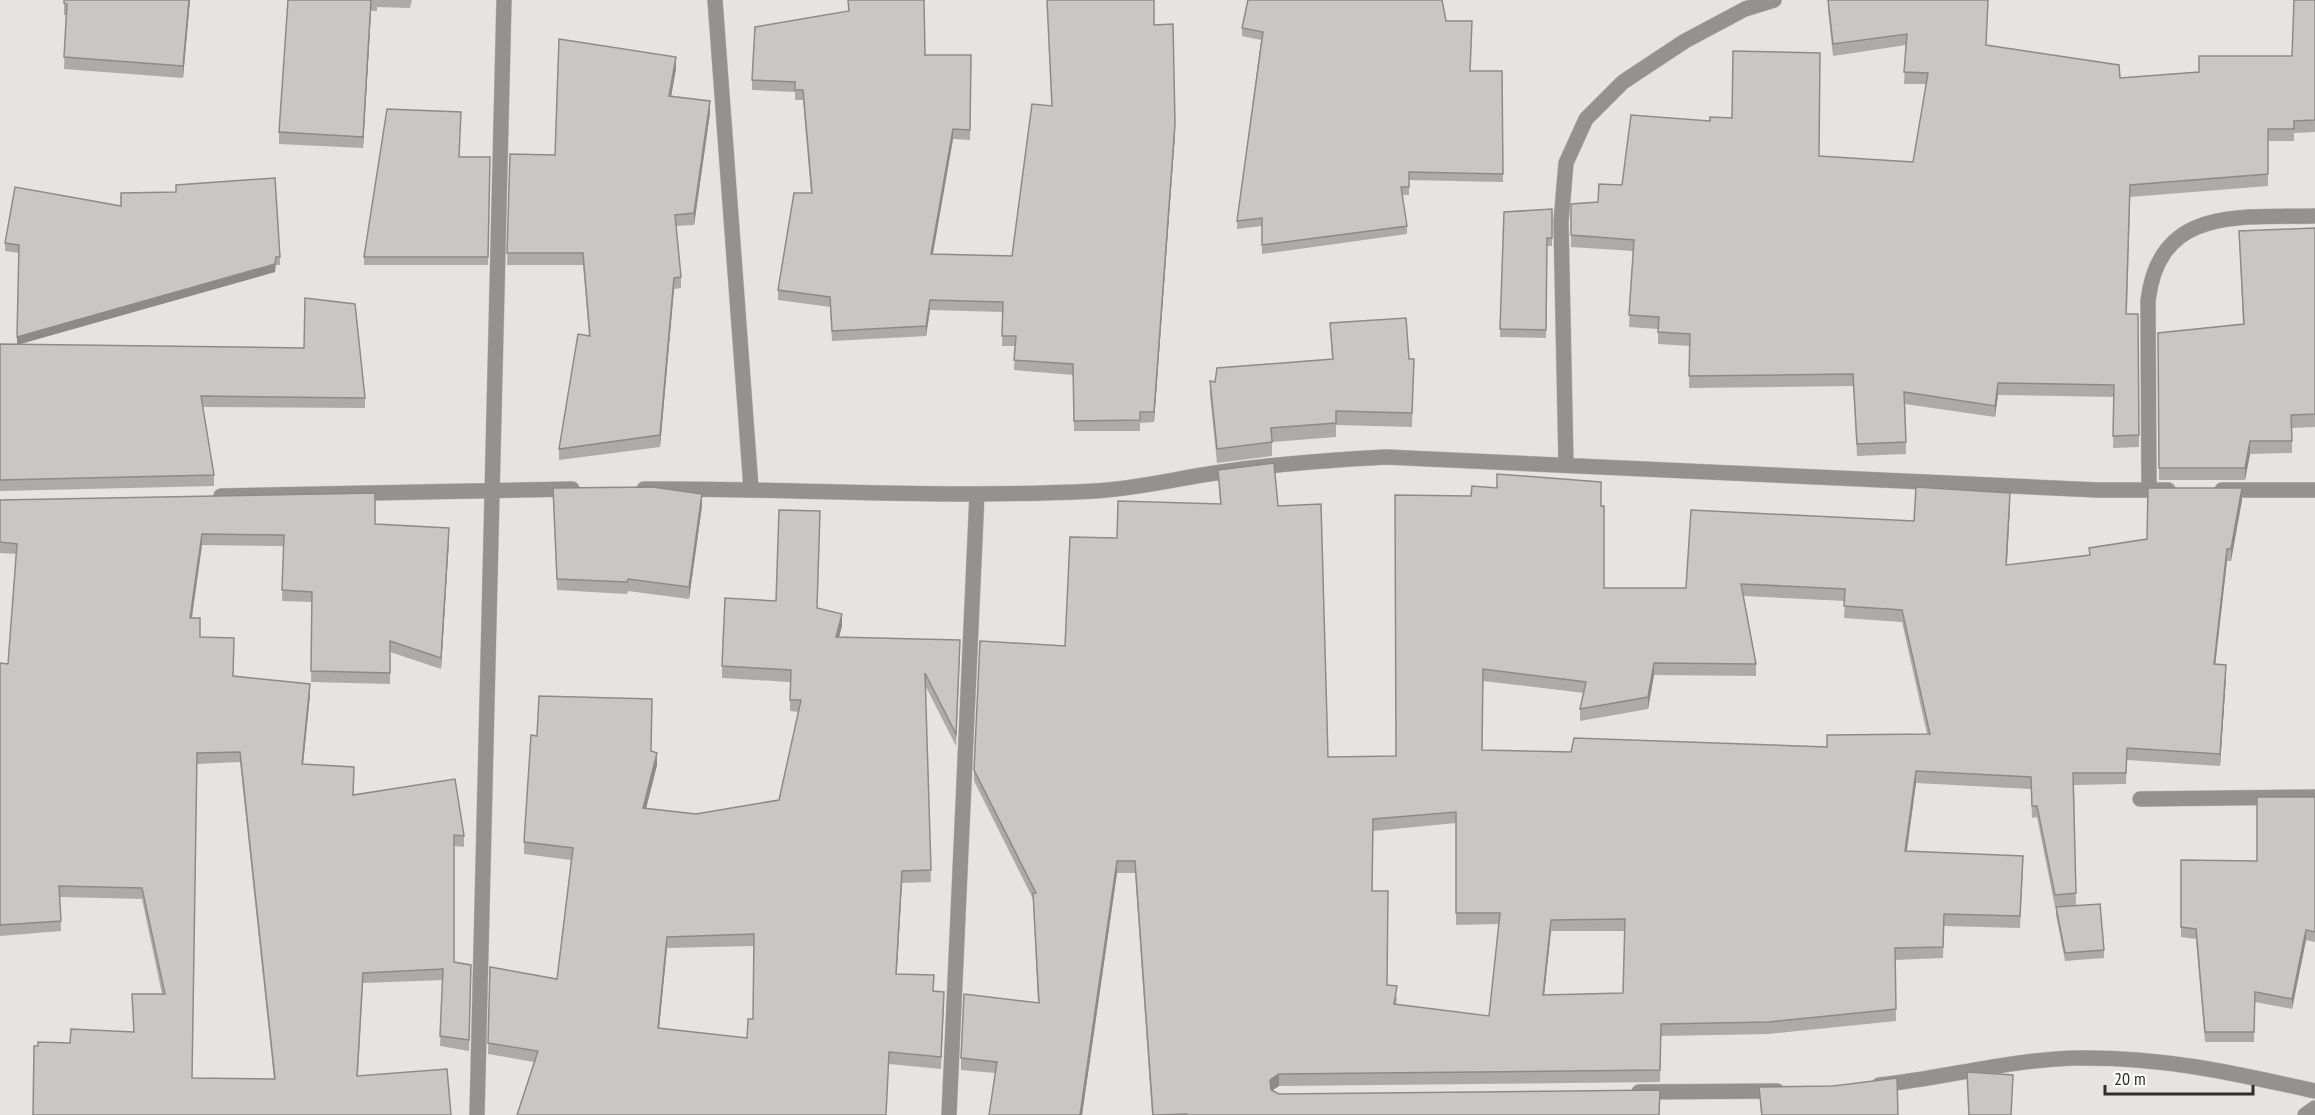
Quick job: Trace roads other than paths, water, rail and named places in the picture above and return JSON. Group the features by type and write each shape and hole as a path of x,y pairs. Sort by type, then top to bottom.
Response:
{"street":[{"path":"477,1115 504,0"},
{"path":"716,0 751,488"},
{"path":"1566,464 1562,222 1566,163 1586,118 1623,82 1695,36 1745,9 1774,0"},
{"path":"2149,489 2148,301 2151,275 2167,248 2192,228 2226,218 2315,216"},
{"path":"633,489 751,488 977,494 1134,488 1213,473 1310,461 1386,457 2097,490 2185,490"},
{"path":"204,496 586,489"},
{"path":"2208,490 2315,490"},
{"path":"949,1115 977,494"},
{"path":"2140,799 2315,797"},
{"path":"1868,1087 2018,1063 2078,1058 2133,1059 2201,1066 2315,1091"},
{"path":"1621,1092 1797,1091"},
{"path":"2306,1115 2315,1108"}]}
